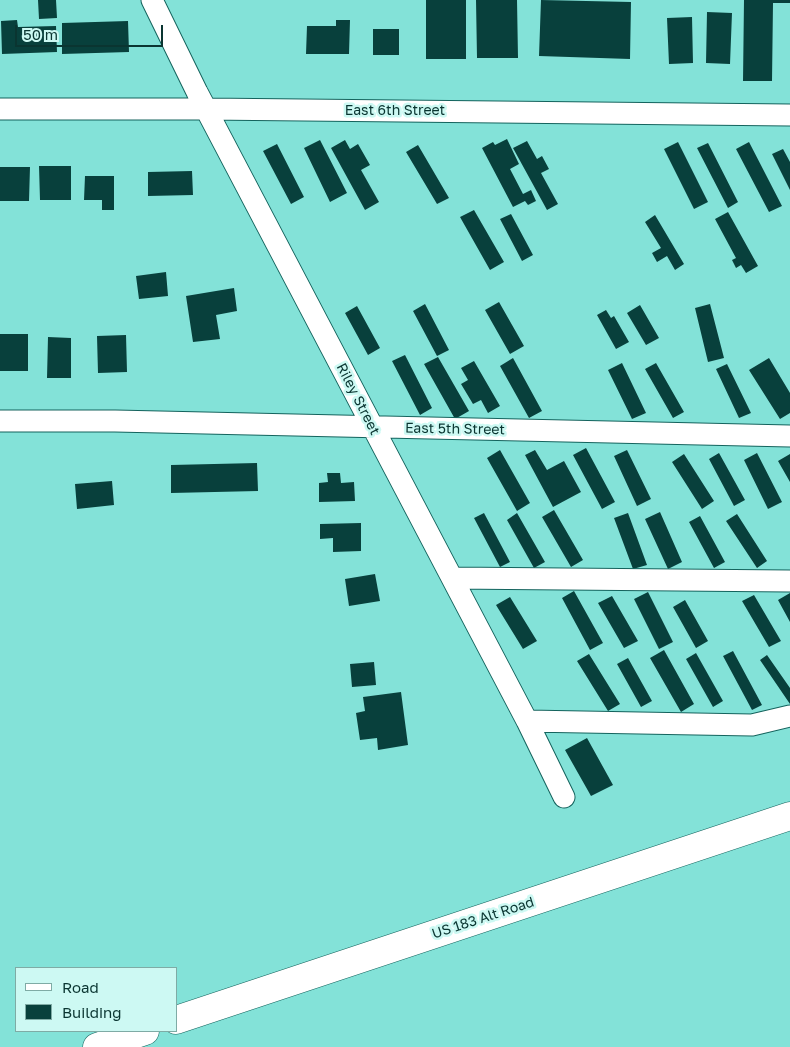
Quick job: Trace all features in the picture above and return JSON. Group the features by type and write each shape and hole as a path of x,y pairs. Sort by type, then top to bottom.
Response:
{"highway":[{"name":"US 183 Alt Road","path":"178,1019 790,816"},
{"path":"97,1047 142,1032"}],"street":[{"name":"Riley Street","path":"152,0 206,109 527,721 564,797"},
{"name":"East 6th Street","path":"0,109 206,109 790,115"},
{"name":"East 5th Street","path":"0,422 114,421 790,436"},
{"path":"452,578 790,581"},
{"path":"527,721 752,725 790,716"}],"building":[{"path":"38,0 56,0 57,18 39,19"},
{"path":"426,0 466,0 466,59 426,59"},
{"path":"476,0 517,0 518,58 477,58"},
{"path":"541,0 631,2 630,59 539,56"},
{"path":"744,0 790,0 790,3 773,3 772,81 743,81"},
{"path":"707,12 732,13 730,64 706,63"},
{"path":"692,17 693,63 669,64 667,18"},
{"path":"17,20 18,27 56,26 57,52 2,54 1,21"},
{"path":"336,20 350,20 349,54 306,54 307,26 336,26"},
{"path":"128,21 129,52 62,54 62,23"},
{"path":"373,29 399,29 399,55 373,55"},
{"path":"507,139 519,164 510,169 523,194 531,190 536,201 528,205 525,201 513,207 482,148 493,142 495,145"},
{"path":"320,140 347,193 330,202 304,148"},
{"path":"345,140 350,149 358,144 370,165 361,170 379,202 365,210 331,148"},
{"path":"527,141 537,159 542,156 549,169 541,173 558,204 547,210 513,148"},
{"path":"678,142 708,202 694,209 664,149"},
{"path":"749,142 782,206 769,212 736,149"},
{"path":"708,143 738,202 728,208 697,148"},
{"path":"277,144 304,197 291,204 263,151"},
{"path":"418,145 449,198 437,204 406,152"},
{"path":"783,149 790,162 790,190 772,154"},
{"path":"39,166 71,166 71,200 40,200"},
{"path":"0,167 30,167 29,201 0,201"},
{"path":"192,171 193,195 148,196 148,172"},
{"path":"85,176 114,176 114,210 102,210 102,200 84,200"},
{"path":"474,210 504,262 490,270 460,217"},
{"path":"728,212 758,266 746,273 741,265 736,268 732,260 736,258 715,219"},
{"path":"511,214 533,255 522,261 500,219"},
{"path":"655,215 684,264 675,270 667,256 657,262 652,253 661,248 645,222"},
{"path":"166,272 168,296 139,299 136,276"},
{"path":"234,288 237,311 216,315 220,339 193,342 186,296"},
{"path":"499,302 524,346 510,354 485,310"},
{"path":"425,304 449,350 437,356 413,311"},
{"path":"710,304 724,358 708,362 695,308"},
{"path":"640,305 659,338 646,345 627,313"},
{"path":"357,306 380,348 368,355 345,313"},
{"path":"606,310 611,318 614,316 629,342 616,349 597,315"},
{"path":"0,334 28,334 28,371 0,371"},
{"path":"126,335 127,372 98,373 97,336"},
{"path":"48,337 71,338 71,378 47,378"},
{"path":"405,355 432,408 420,415 392,361"},
{"path":"438,357 469,411 455,419 424,364"},
{"path":"513,358 542,411 529,418 500,366"},
{"path":"769,358 790,393 790,413 780,419 749,370"},
{"path":"474,361 500,406 488,413 481,400 473,404 461,384 468,380 461,368"},
{"path":"622,363 646,413 632,419 608,370"},
{"path":"656,363 684,412 673,418 645,369"},
{"path":"727,364 751,413 739,418 716,369"},
{"path":"586,448 615,502 602,509 573,455"},
{"path":"500,450 530,503 517,511 487,458"},
{"path":"535,450 547,470 564,461 581,492 553,507 525,455"},
{"path":"627,450 651,499 637,506 614,456"},
{"path":"719,453 745,500 734,506 709,459"},
{"path":"757,453 782,502 768,509 744,460"},
{"path":"684,454 714,501 702,509 672,462"},
{"path":"790,454 790,482 778,461"},
{"path":"257,463 258,491 171,493 171,465"},
{"path":"327,473 340,473 341,483 354,482 355,501 319,502 319,483 328,482"},
{"path":"112,481 114,505 77,509 75,484"},
{"path":"554,510 583,560 571,567 542,517"},
{"path":"660,512 682,562 668,569 645,519"},
{"path":"484,513 510,562 500,567 474,518"},
{"path":"517,513 545,562 534,568 507,520"},
{"path":"628,513 647,565 633,569 614,518"},
{"path":"737,514 767,561 757,568 726,521"},
{"path":"700,516 725,562 714,568 689,522"},
{"path":"361,523 361,551 333,552 333,538 320,539 320,524"},
{"path":"375,574 380,601 349,606 345,579"},
{"path":"574,591 603,643 590,650 562,598"},
{"path":"648,592 673,642 659,649 634,599"},
{"path":"790,593 790,622 778,600"},
{"path":"754,595 781,641 769,647 742,601"},
{"path":"612,596 638,641 624,648 598,603"},
{"path":"510,597 537,641 523,649 496,605"},
{"path":"685,600 708,641 696,648 673,607"},
{"path":"664,650 694,704 681,712 650,658"},
{"path":"733,651 762,705 752,710 723,656"},
{"path":"696,653 723,701 713,707 686,659"},
{"path":"589,654 620,704 608,711 577,661"},
{"path":"767,655 790,688 790,704 760,660"},
{"path":"628,658 652,701 641,707 617,664"},
{"path":"374,662 376,685 352,687 350,664"},
{"path":"401,692 408,745 378,750 377,738 360,740 356,713 365,711 363,697"},
{"path":"587,738 613,785 591,796 565,750"}]}
